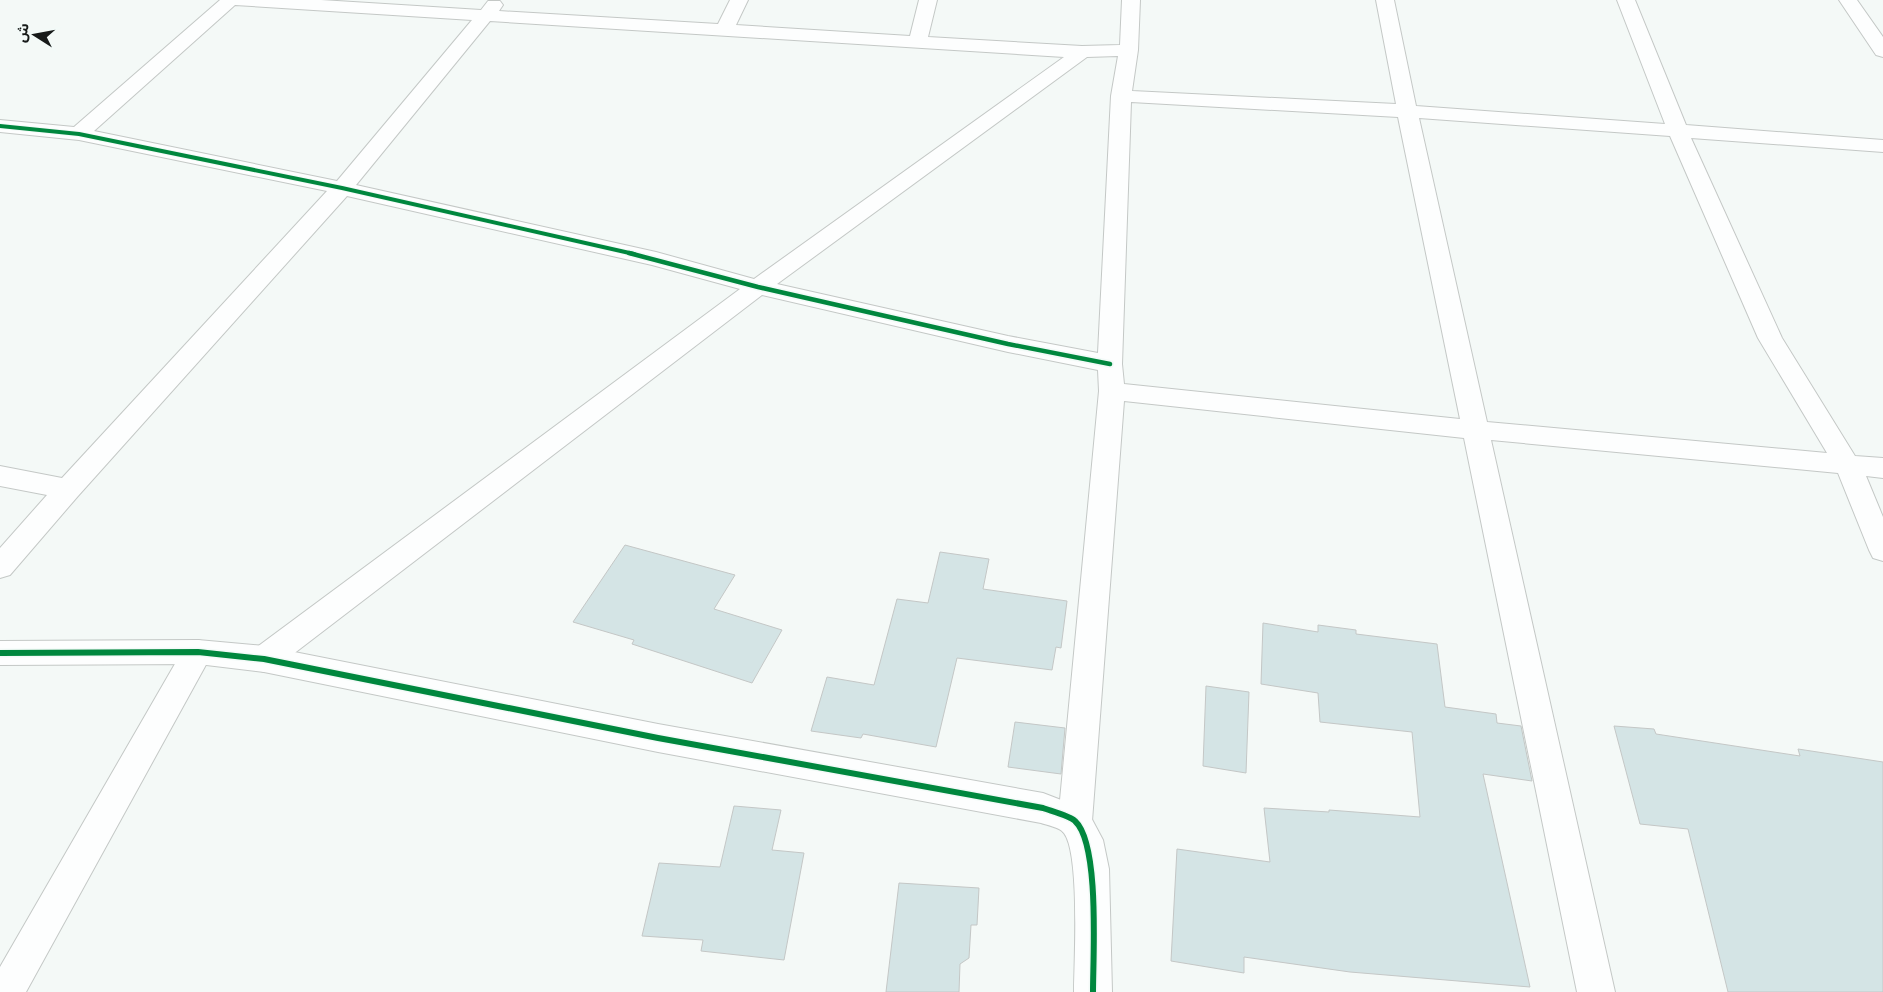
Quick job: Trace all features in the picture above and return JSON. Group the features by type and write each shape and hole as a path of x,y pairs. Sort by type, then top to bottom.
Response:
{"street":[{"path":"79,134 232,0 492,7 724,30 1082,52 1128,50"},
{"path":"724,30 739,0"},
{"path":"918,42 928,0"},
{"path":"1100,990 1092,869 1086,840 1076,821 1112,391 1110,364 1121,96 1128,50 1131,0"},
{"path":"1385,0 1406,111 1596,992"},
{"path":"1626,0 1678,132 1770,338 1848,466 1883,550"},
{"path":"1848,0 1883,51"},
{"path":"0,567 68,489 342,188 492,7"},
{"path":"264,659 758,286 1082,52"},
{"path":"1121,96 1406,111 1883,146"},
{"path":"0,126 79,134 342,188 656,259 758,286 1008,344 1110,364"},
{"path":"1112,391 1476,430 1883,468"},
{"path":"0,476 68,489"},
{"path":"6,992 198,652"},
{"path":"0,653 198,652 264,659 658,738 1043,808 1076,821"}],"building":[{"path":"625,545 735,575 714,609 782,630 752,683 632,644 634,640 573,622"},
{"path":"940,552 989,559 983,589 1067,601 1061,648 1056,647 1052,670 957,658 936,747 863,734 861,738 811,731 827,677 874,685 897,599 928,603"},
{"path":"1263,623 1318,632 1318,625 1356,630 1356,634 1437,644 1445,707 1496,714 1497,723 1521,726 1532,781 1483,774 1530,987 1350,972 1244,957 1244,973 1171,961 1177,849 1270,862 1264,808 1329,812 1329,810 1420,817 1412,732 1320,722 1318,693 1261,684"},
{"path":"1206,686 1249,692 1246,773 1203,766"},
{"path":"1015,722 1065,728 1061,774 1008,767"},
{"path":"1614,726 1654,729 1656,734 1800,756 1798,749 1883,762 1883,992 1728,992 1688,829 1640,824"},
{"path":"734,806 781,810 772,850 804,853 784,960 701,951 703,940 642,936 659,863 720,867"},
{"path":"899,883 979,888 977,925 971,925 969,958 960,964 959,992 886,992"}],"cycle path":[{"path":"0,126 79,134 342,188 656,259 758,287 1008,344 1110,364"},
{"path":"0,653 198,652 264,659 658,738 1043,808 1075,821 1086,840 1092,869 1093,992"}]}
